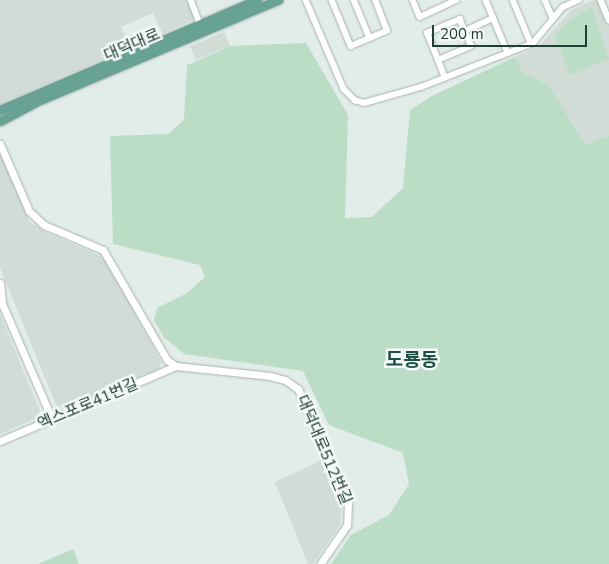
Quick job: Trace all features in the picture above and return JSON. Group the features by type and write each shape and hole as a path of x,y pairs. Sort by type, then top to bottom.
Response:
{"main road":[{"name":"대덕대로","path":"0,110 258,0"},
{"name":"대덕대로","path":"0,121 35,102 278,0"}],"street":[{"path":"191,0 200,24"},
{"path":"306,0 338,77 355,100 376,102 444,78 532,43 563,7 579,0"},
{"path":"332,0 351,46 387,31 374,0"},
{"path":"354,0 370,38"},
{"path":"413,0 420,17 456,0"},
{"path":"486,0 508,53"},
{"path":"513,0 532,43"},
{"path":"545,0 553,18"},
{"path":"600,0 609,20"},
{"path":"464,31 493,18"},
{"path":"438,60 471,46 460,19 427,33 444,78"},
{"path":"0,144 29,212 44,225 103,250 167,360 176,366"},
{"path":"0,283 1,299 52,419"},
{"name":"엑스포로41번길","path":"0,441 176,366"},
{"name":"대덕대로512번길","path":"176,366 270,376 285,380 298,389 348,502 347,525 320,564"}],"shaded area":[{"path":"0,0 187,0 195,19 163,34 153,13 121,27 130,48 0,104"},
{"path":"593,0 598,1 609,23 609,135 585,146 549,85 522,72 515,57 540,45 571,10"},
{"path":"224,32 230,46 196,60 190,46"},
{"path":"0,149 30,222 47,233 105,258 161,361 158,369 63,408 56,405 0,268"},
{"path":"0,314 40,411 37,418 0,434"},
{"path":"324,459 341,499 341,524 313,564 308,564 275,482"}],"green space":[{"path":"592,7 609,59 570,75 555,37 568,21"},
{"path":"306,43 348,115 345,218 372,217 403,188 410,110 432,96 515,57 522,72 549,85 585,145 609,135 609,564 331,564 351,535 389,515 409,484 403,453 329,425 303,371 184,354 164,337 154,320 157,308 187,293 205,277 200,265 113,244 110,136 168,134 184,120 187,65 230,46"},
{"path":"73,549 79,564 38,564"}],"district":[{"name":"도룡동","path":"412,361"}]}
